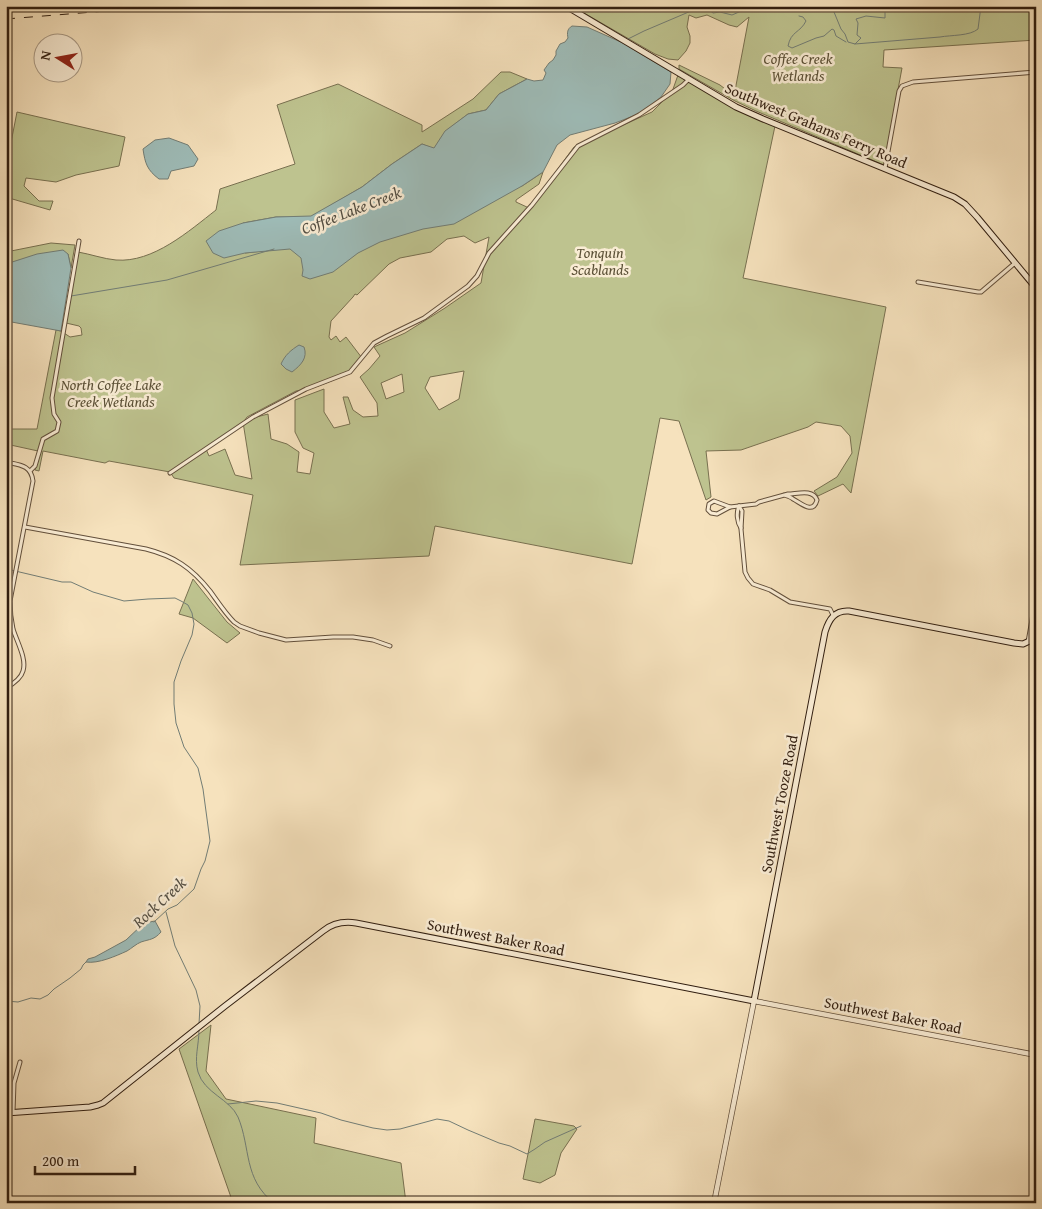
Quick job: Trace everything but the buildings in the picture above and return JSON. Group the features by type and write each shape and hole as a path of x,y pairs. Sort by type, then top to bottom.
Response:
{"main road":[{"name":"Southwest Grahams Ferry Road","path":"566,6 720,99 746,112 954,196 964,203 977,217 1036,288"},
{"path":"833,615 840,611 849,611 1020,644 1036,638"},
{"name":"Southwest Tooze Road","path":"754,1001 825,632 828,622 833,615"},
{"name":"Southwest Baker Road","path":"6,1113 90,1107 103,1103 323,931 332,925 340,923 356,923 754,1001"}],"street":[{"path":"885,168 899,91 902,86 913,82 1036,72"},
{"path":"170,473 253,417 314,386 348,373 374,343 424,318 468,286 478,274 489,253 532,205 578,146 639,115 689,79"},
{"path":"30,471 34,466 43,439 57,431 59,422 54,414 52,398 79,241"},
{"path":"918,282 981,292 1015,263"},
{"path":"6,462 27,468 32,475 33,481 10,601 10,616 18,646 22,653 24,669 19,678 6,688"},
{"path":"730,507 714,501 709,504 708,510 711,513 717,514 730,507 756,504 759,502 784,495 791,494 809,493 816,496 817,500 814,506 808,507 784,495"},
{"path":"739,506 742,511 745,572 752,584 770,590 790,602 830,609 833,615"},
{"path":"25,527 165,554 182,564 196,576 234,622 259,633 286,640 353,637 372,640 390,646"},
{"path":"1028,642 1036,597"},
{"name":"Southwest Baker Road","path":"754,1001 1036,1055"},
{"name":"Southwest Tooze Road","path":"714,1203 754,1001"},
{"path":"13,1112 14,1083 20,1062"}],"green space":[{"name":"Coffee Creek Wetlands","path":"572,6 1036,6 1036,40 884,50 883,67 902,68 884,165 756,111 679,69 679,65 720,85 734,96 749,17 737,27 707,15 696,18 689,15 687,27 690,43 678,60 668,59 655,54"},
{"path":"501,72 510,72 527,79 499,94 486,110 468,114 446,131 434,149 422,144 362,187 311,217 276,217 243,223 245,253 271,250 522,186 543,172 539,184 516,200 516,202 529,208 574,147 652,112 672,92 678,75 775,126 743,278 886,307 851,493 843,484 818,496 814,491 837,477 852,453 850,436 841,426 816,422 808,427 741,450 706,451 711,497 706,500 679,421 660,418 632,564 435,526 429,556 240,565 253,495 174,478 170,472 109,461 105,463 43,451 39,471 35,470 38,451 6,444 6,429 37,429 56,330 70,337 82,335 79,326 66,323 78,252 107,259 130,260 157,251 182,236 216,210 220,189 295,164 277,105 338,84 422,125 422,132 473,99","holes":["464,236 475,243 489,237 481,283 405,333 374,347 380,356 360,377 377,403 378,416 363,417 353,410 348,397 343,397 350,424 334,428 324,412 324,389 295,400 295,432 303,448 314,453 310,474 297,472 299,452 287,444 271,439 268,414 245,420 247,417 296,391 325,384 353,369 362,358 346,337 340,342 336,336 331,340 329,337 331,321 355,294 357,295 389,264 400,258 431,252 447,239","464,371 459,399 439,410 425,388 430,377","402,374 404,392 386,399 381,383","243,422 252,479 235,475 225,449 209,456 206,449"]},
{"path":"17,112 125,137 119,166 76,175 56,182 26,178 24,186 39,201 53,201 50,210 9,198 6,201 6,168"},
{"path":"51,243 75,245 71,268 68,254 6,264 6,252"},
{"path":"193,579 227,622 240,633 227,643 193,618 179,614"},
{"path":"211,1025 206,1071 226,1099 316,1118 314,1143 401,1163 406,1203 233,1203 179,1049"},
{"path":"535,1119 574,1126 577,1129 561,1153 555,1175 540,1183 523,1179"}],"water":[{"path":"572,26 587,27 623,43 671,72 670,84 661,97 636,115 615,123 570,135 557,145 543,172 454,224 423,229 380,242 358,253 333,272 310,279 302,276 301,258 290,249 245,253 224,258 213,253 206,241 219,231 243,223 276,217 311,216 362,187 422,144 434,148 445,131 468,114 486,110 499,94 527,79 534,81 543,80 546,73 544,70 553,60 560,44 568,38 569,28"},
{"path":"169,138 188,145 198,159 194,166 171,171 168,179 159,179 147,166 143,149 155,140"},
{"path":"63,250 68,254 71,268 61,331 6,321 6,264 37,254"},
{"path":"299,345 304,347 305,355 301,364 292,372 281,364 288,353"},
{"path":"155,921 161,932 154,938 101,961 86,962 88,959 126,940 144,923"}],"waterway":[{"name":"Coffee Lake Creek","path":"628,39 691,11 696,6"},
{"path":"704,6 713,13 720,12 732,15 753,6"},
{"path":"826,6 834,12 848,42 855,44 861,38 857,35 858,23 856,19 866,16 885,18 885,11 894,6"},
{"path":"855,44 970,33 978,29 981,6"},
{"path":"799,16 803,17 806,21 791,37 788,46 792,48 824,36 832,29 836,36 846,42"},
{"name":"Coffee Lake Creek","path":"71,296 167,280 274,249"},
{"name":"Rock Creek","path":"6,570 62,582 71,582 93,592 124,601 175,598 188,605 192,613 194,624 192,635 174,682 174,704 176,723 184,747 198,768 203,789 210,841 205,861 194,889 177,905 168,909 154,922"},
{"path":"166,912 175,946 196,990 200,1006 199,1024"},
{"name":"Rock Creek","path":"6,1001 18,1002 31,998 40,999 70,978 86,962"},
{"path":"199,1030 196,1062 201,1079 211,1091 229,1105 238,1117 252,1173 264,1194 274,1203"},
{"path":"228,1104 256,1101 277,1103 387,1130 400,1129 437,1119 449,1121 527,1154 545,1142 581,1126"}],"railway":[{"path":"6,19 168,6"}],"park label":[{"name":"Tonquin Scablands","path":"600,260"},
{"name":"North Coffee Lake Creek Wetlands","path":"111,392"}]}
